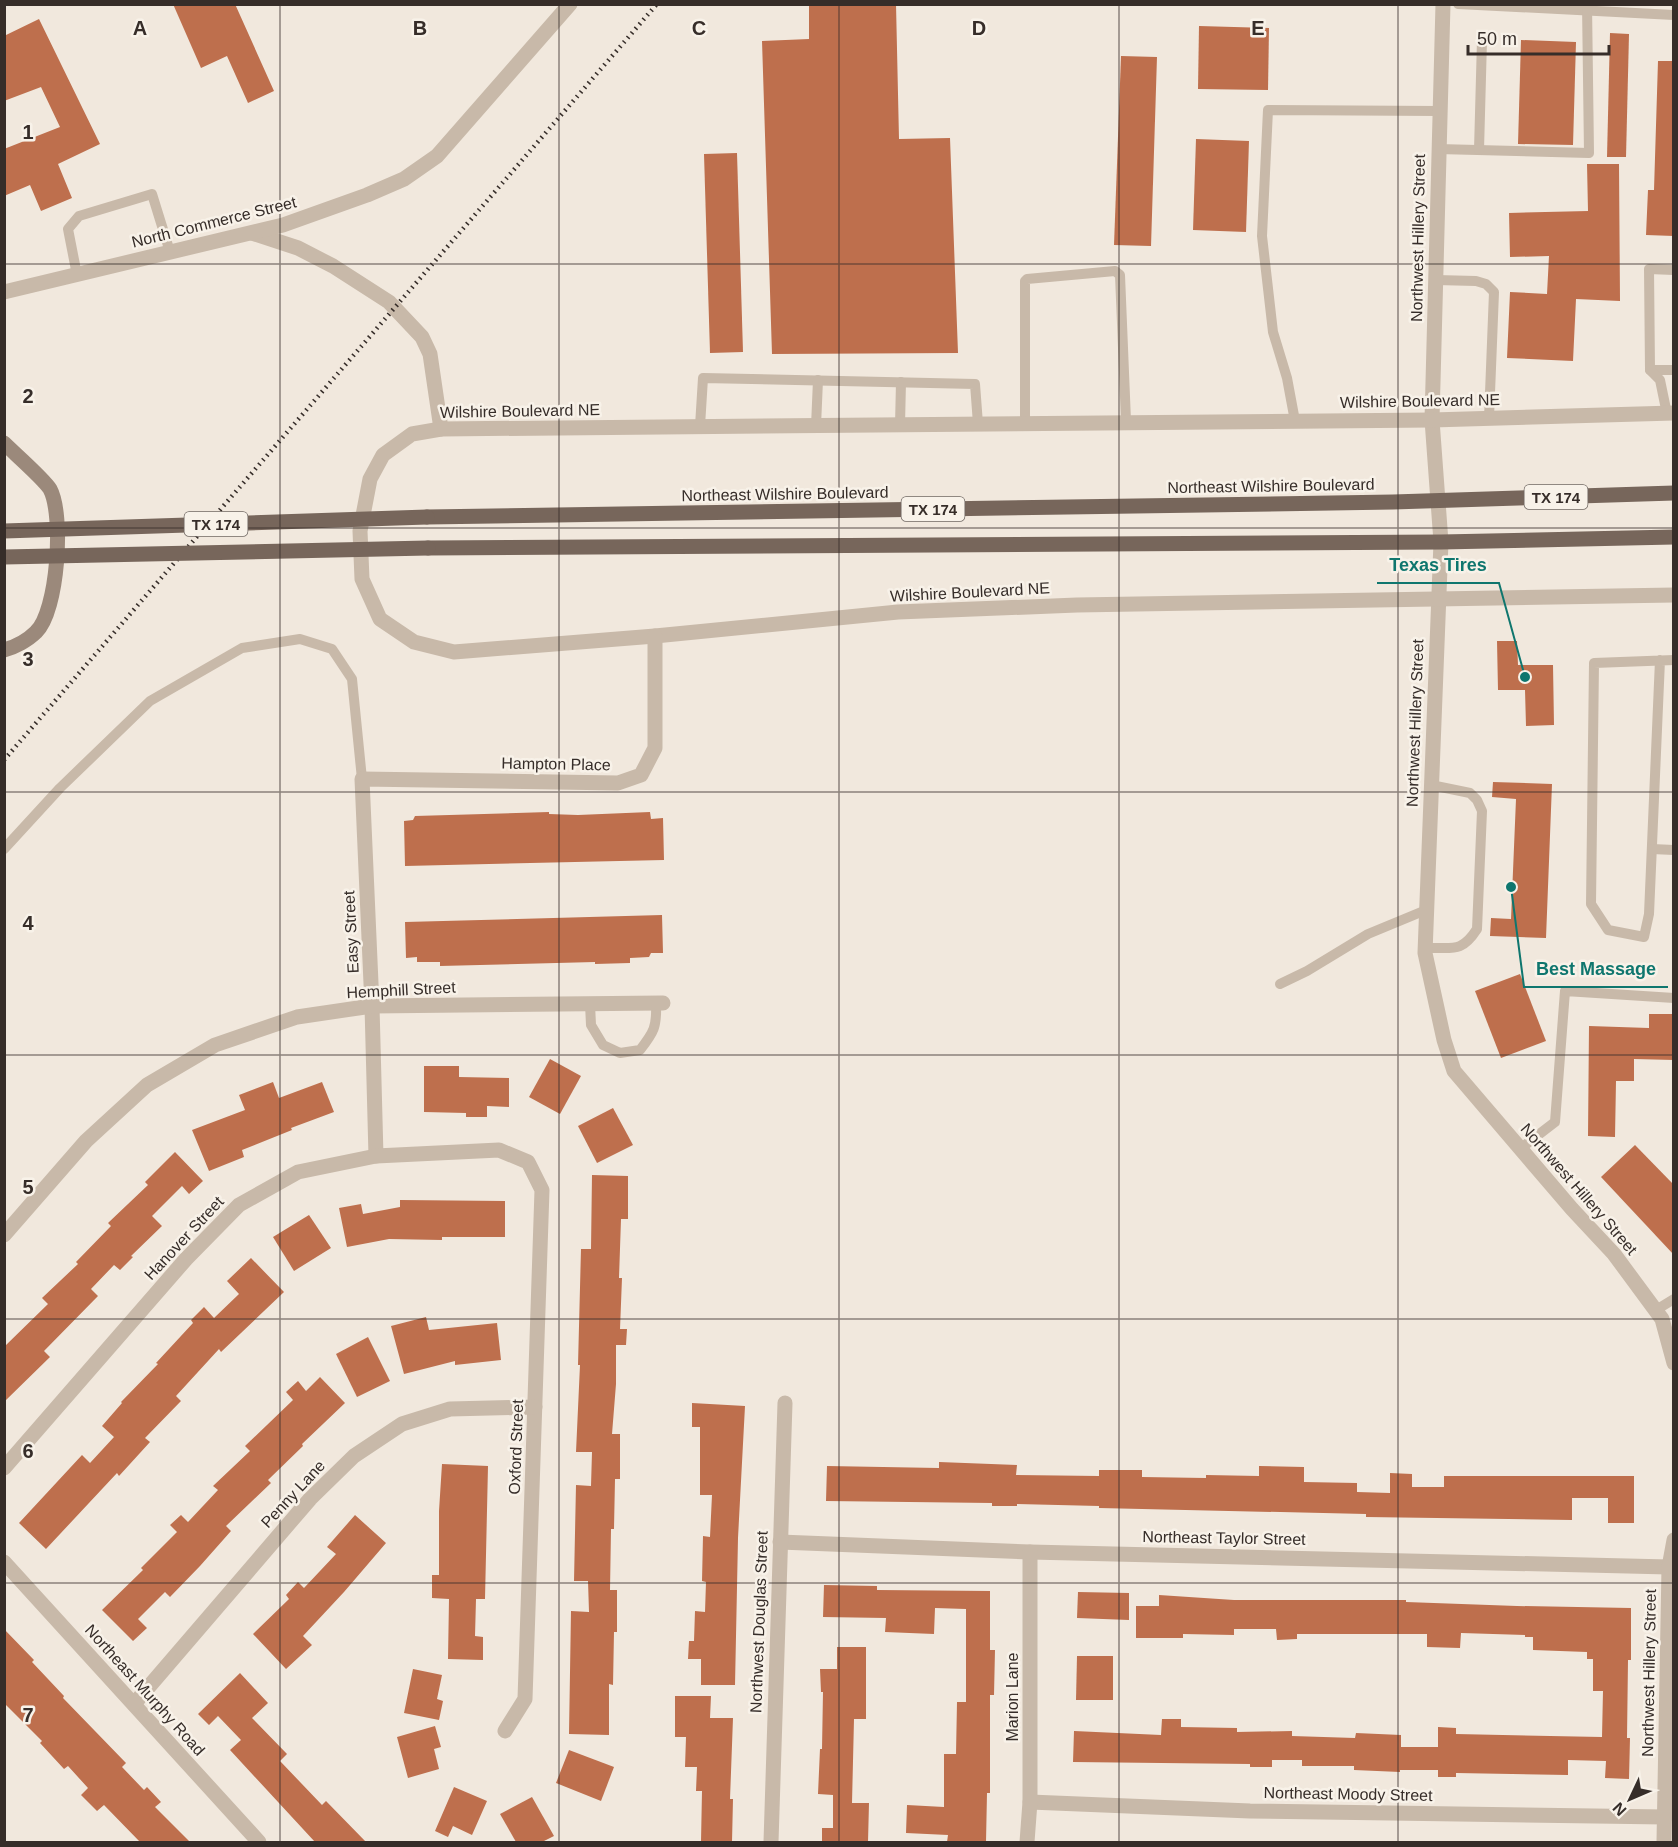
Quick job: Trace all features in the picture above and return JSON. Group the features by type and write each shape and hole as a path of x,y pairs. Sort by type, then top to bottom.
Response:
{"main road":[{"path":"4,443 50,488 58,517 55,577 46,617 37,631 13,648 4,650"},
{"name":"Northeast Wilshire Boulevard","path":"4,531 427,517 1438,501 1674,493"},
{"path":"4,557 428,548 1441,542 1674,537"}],"street":[{"name":"North Commerce Street","path":"4,292 283,225 367,195 404,179 437,156 570,4"},
{"name":"Northwest Hillery Street","path":"1443,4 1432,420 1441,542 1425,948 1444,1040 1454,1071 1572,1209 1614,1254 1662,1319 1674,1363"},
{"path":"251,233 298,248 333,266 394,308 422,337 430,354 441,429"},
{"name":"Wilshire Boulevard NE","path":"1670,413 1432,420 441,429 412,434 383,455 370,479 360,531 362,579 380,619 414,642 454,652 655,636 898,612 1077,605 1674,595"},
{"name":"Hampton Place","path":"362,779 618,783 640,775 655,748 655,636"},
{"name":"Easy Street","path":"362,779 376,1156"},
{"name":"Hemphill Street","path":"4,1235 86,1141 147,1085 216,1046 297,1017 372,1006 660,1003"},
{"name":"Hanover Street","path":"4,1468 186,1259 239,1205 298,1172 376,1156 499,1150 528,1162"},
{"name":"Oxford Street","path":"505,1731 525,1699 542,1190 528,1162"},
{"name":"Northwest Douglas Street","path":"771,1842 784,1403"},
{"name":"Penny Lane","path":"134,1704 310,1499 354,1456 402,1424 450,1408 535,1407"},
{"name":"Northwest Hillery Street","path":"1664,1842 1669,1567 1674,1540"},
{"name":"Northeast Taylor Street","path":"780,1542 1030,1552 1669,1567"},
{"name":"Marion Lane","path":"1027,1842 1030,1802 1030,1552"},
{"name":"Northeast Murphy Road","path":"4,1562 259,1842"},
{"name":"Northeast Moody Street","path":"1030,1802 1250,1811 1665,1817"}],"lane":[{"path":"1458,4 1588,8 1674,15"},
{"path":"1438,149 1588,153 1588,8"},
{"path":"1479,150 1482,40"},
{"path":"1294,421 1287,378 1273,332 1263,236 1268,110 1439,111"},
{"path":"77,275 68,229 79,216 152,194 170,252"},
{"path":"1670,413 1660,380 1650,370 1649,269 1674,270"},
{"path":"1024,424 1024,281 1115,271 1120,275 1126,421"},
{"path":"1436,280 1476,281 1486,284 1494,292 1489,418"},
{"path":"1650,370 1674,370"},
{"path":"700,426 704,378 975,384 978,424"},
{"path":"816,426 818,381"},
{"path":"900,425 901,382"},
{"path":"4,849 60,788 150,701 242,648 300,639 332,649 352,679 362,779"},
{"path":"1660,660 1649,914 1644,937 1608,930 1591,904 1594,663 1660,660 1674,660"},
{"path":"1425,948 1460,947 1468,944 1477,929 1482,811 1477,800 1470,793 1431,785"},
{"path":"1652,849 1674,850"},
{"path":"1280,984 1307,972 1368,934 1426,910"},
{"path":"1520,1149 1555,1122 1564,991 1674,998"},
{"path":"590,1004 591,1025 603,1045 620,1053 640,1050 654,1033 660,1003"},
{"path":"1656,1310 1674,1299"}],"building":[{"path":"173,4 235,4 274,91 248,103 227,56 201,68"},
{"path":"809,4 896,4 899,139 950,138 958,353 772,354 762,41 809,39"},
{"path":"39,19 100,144 58,164 72,198 41,211 30,185 4,196 4,149 60,127 41,87 4,101 4,36"},
{"path":"1199,26 1269,28 1268,90 1198,89"},
{"path":"1610,33 1629,34 1626,157 1607,157"},
{"path":"1521,40 1576,42 1573,145 1518,144"},
{"path":"1121,56 1157,57 1151,246 1114,245"},
{"path":"1658,61 1674,61 1674,236 1646,235 1648,190 1654,190"},
{"path":"1196,139 1249,141 1246,232 1193,230"},
{"path":"737,153 743,352 710,353 704,154"},
{"path":"1587,164 1619,164 1620,301 1576,299 1573,361 1507,358 1510,292 1547,294 1549,256 1510,257 1509,213 1588,211"},
{"path":"1497,641 1517,641 1518,665 1553,665 1554,725 1526,726 1525,690 1498,690"},
{"path":"1493,782 1552,784 1546,938 1490,936 1491,918 1511,919 1516,799 1492,797"},
{"path":"549,812 549,814 578,815 650,812 651,819 663,818 664,860 405,866 404,821 413,820 415,816"},
{"path":"662,915 663,953 651,953 649,957 630,958 630,963 440,966 440,962 417,962 417,957 406,958 405,922"},
{"path":"1520,974 1546,1041 1501,1058 1475,991"},
{"path":"1649,1014 1674,1014 1674,1060 1634,1059 1634,1081 1616,1081 1615,1137 1588,1136 1589,1026 1649,1028"},
{"path":"550,1059 581,1076 560,1114 529,1097"},
{"path":"424,1066 459,1066 459,1077 509,1078 509,1107 487,1106 487,1117 466,1117 466,1113 424,1112"},
{"path":"273,1082 279,1098 322,1082 334,1112 242,1150 244,1157 209,1171 192,1130 245,1110 239,1095"},
{"path":"613,1108 633,1145 597,1163 578,1126"},
{"path":"1635,1145 1674,1185 1674,1255 1601,1177"},
{"path":"175,1152 203,1181 189,1194 182,1186 152,1216 162,1226 120,1270 114,1265 91,1289 98,1296 44,1351 50,1357 4,1402 4,1347 48,1304 42,1298 78,1264 76,1262 111,1226 108,1223 148,1185 145,1182"},
{"path":"592,1175 628,1176 628,1219 621,1219 619,1278 622,1278 620,1329 627,1329 626,1345 616,1345 612,1434 620,1434 620,1479 615,1479 614,1529 611,1529 610,1590 617,1590 617,1632 614,1632 613,1685 609,1684 609,1735 569,1734 571,1611 589,1612 588,1581 574,1581 576,1485 591,1486 592,1452 576,1452 580,1365 578,1365 581,1249 591,1249"},
{"path":"400,1200 505,1201 505,1237 442,1237 442,1240 389,1239 347,1247 339,1208 361,1204 363,1214 400,1207"},
{"path":"309,1215 331,1248 294,1271 273,1237"},
{"path":"251,1258 284,1292 221,1352 219,1349 176,1396 181,1401 145,1438 150,1442 119,1476 117,1473 46,1549 19,1523 82,1455 90,1463 114,1437 102,1426 121,1402 158,1364 156,1363 193,1323 191,1320 204,1307 214,1318 239,1294 227,1281"},
{"path":"426,1317 429,1330 497,1323 501,1360 455,1365 455,1361 404,1374 391,1326"},
{"path":"368,1337 390,1381 357,1397 336,1354"},
{"path":"320,1377 345,1403 268,1480 271,1483 226,1526 231,1531 200,1566 170,1597 165,1592 138,1619 147,1628 133,1641 102,1610 143,1570 141,1568 177,1532 170,1525 181,1515 188,1522 218,1490 213,1486 250,1451 245,1446 293,1400 286,1392 298,1381 306,1391"},
{"path":"692,1403 745,1406 738,1538 735,1685 701,1685 701,1659 688,1659 689,1641 694,1641 695,1611 705,1612 706,1582 702,1581 703,1536 710,1537 712,1495 700,1495 700,1427 692,1427"},
{"path":"939,1462 1017,1465 1016,1475 1099,1476 1099,1470 1142,1470 1142,1477 1206,1478 1206,1475 1259,1476 1259,1466 1304,1467 1304,1482 1357,1483 1357,1492 1390,1493 1390,1473 1412,1474 1412,1487 1444,1487 1444,1476 1634,1476 1634,1523 1608,1523 1608,1498 1572,1498 1572,1520 1366,1517 1366,1514 1099,1508 1099,1506 1017,1504 1017,1506 992,1506 992,1503 826,1501 827,1466 939,1468"},
{"path":"442,1464 488,1466 485,1599 476,1599 475,1636 483,1637 483,1660 448,1659 449,1599 432,1598 432,1575 439,1575"},
{"path":"355,1515 386,1543 303,1636 312,1645 286,1669 253,1634 289,1599 286,1595 298,1582 304,1588 336,1554 327,1547"},
{"path":"824,1585 877,1586 877,1590 990,1591 990,1650 995,1650 994,1695 990,1695 990,1793 987,1793 986,1842 947,1842 948,1835 906,1833 907,1805 944,1807 944,1754 956,1754 957,1702 966,1702 966,1609 935,1608 934,1634 885,1632 886,1618 823,1617"},
{"path":"1078,1592 1129,1593 1129,1620 1077,1618"},
{"path":"1159,1595 1234,1600 1406,1600 1406,1602 1517,1606 1631,1608 1627,1738 1630,1738 1629,1779 1605,1778 1606,1761 1568,1760 1568,1775 1456,1773 1456,1777 1438,1777 1438,1770 1400,1770 1400,1772 1354,1770 1354,1766 1302,1766 1302,1760 1272,1760 1272,1767 1250,1767 1250,1764 1073,1762 1074,1731 1161,1735 1162,1719 1181,1719 1181,1727 1237,1728 1237,1732 1292,1731 1292,1736 1355,1738 1356,1733 1401,1735 1401,1747 1438,1747 1438,1727 1456,1728 1456,1734 1602,1737 1603,1691 1593,1691 1593,1659 1587,1659 1587,1652 1533,1650 1533,1637 1525,1637 1525,1635 1461,1633 1460,1648 1427,1647 1427,1634 1297,1634 1297,1639 1277,1640 1276,1629 1234,1629 1234,1635 1183,1634 1183,1638 1136,1638 1136,1606 1159,1606"},
{"path":"4,1629 34,1660 32,1662 64,1696 63,1698 126,1763 122,1767 144,1790 147,1787 161,1802 155,1807 190,1842 140,1842 104,1805 97,1811 81,1795 88,1788 68,1766 64,1769 40,1743 42,1741 4,1703"},
{"path":"837,1647 866,1647 866,1719 854,1719 852,1803 869,1803 868,1842 822,1842 822,1828 833,1828 833,1795 818,1794 823,1692 821,1692 820,1669 837,1669"},
{"path":"1077,1656 1113,1656 1113,1700 1076,1700"},
{"path":"413,1669 442,1675 437,1699 443,1701 439,1720 404,1713"},
{"path":"240,1673 268,1703 252,1718 287,1754 280,1761 322,1805 326,1801 366,1842 315,1842 230,1750 241,1740 218,1716 209,1725 198,1714"},
{"path":"675,1696 711,1696 710,1718 733,1718 730,1799 733,1799 732,1842 701,1842 702,1791 696,1791 697,1767 685,1767 686,1737 675,1737"},
{"path":"435,1726 441,1747 434,1749 439,1769 408,1778 397,1737"},
{"path":"569,1750 614,1767 601,1801 556,1783"},
{"path":"454,1787 487,1801 472,1835 453,1826 448,1837 435,1831"},
{"path":"532,1797 554,1836 542,1842 516,1842 500,1814"}],"railway":[{"path":"4,760 657,4"}],"place":[{"name":"Texas Tires","path":"1525,677"},
{"name":"Best Massage","path":"1511,887"}]}
